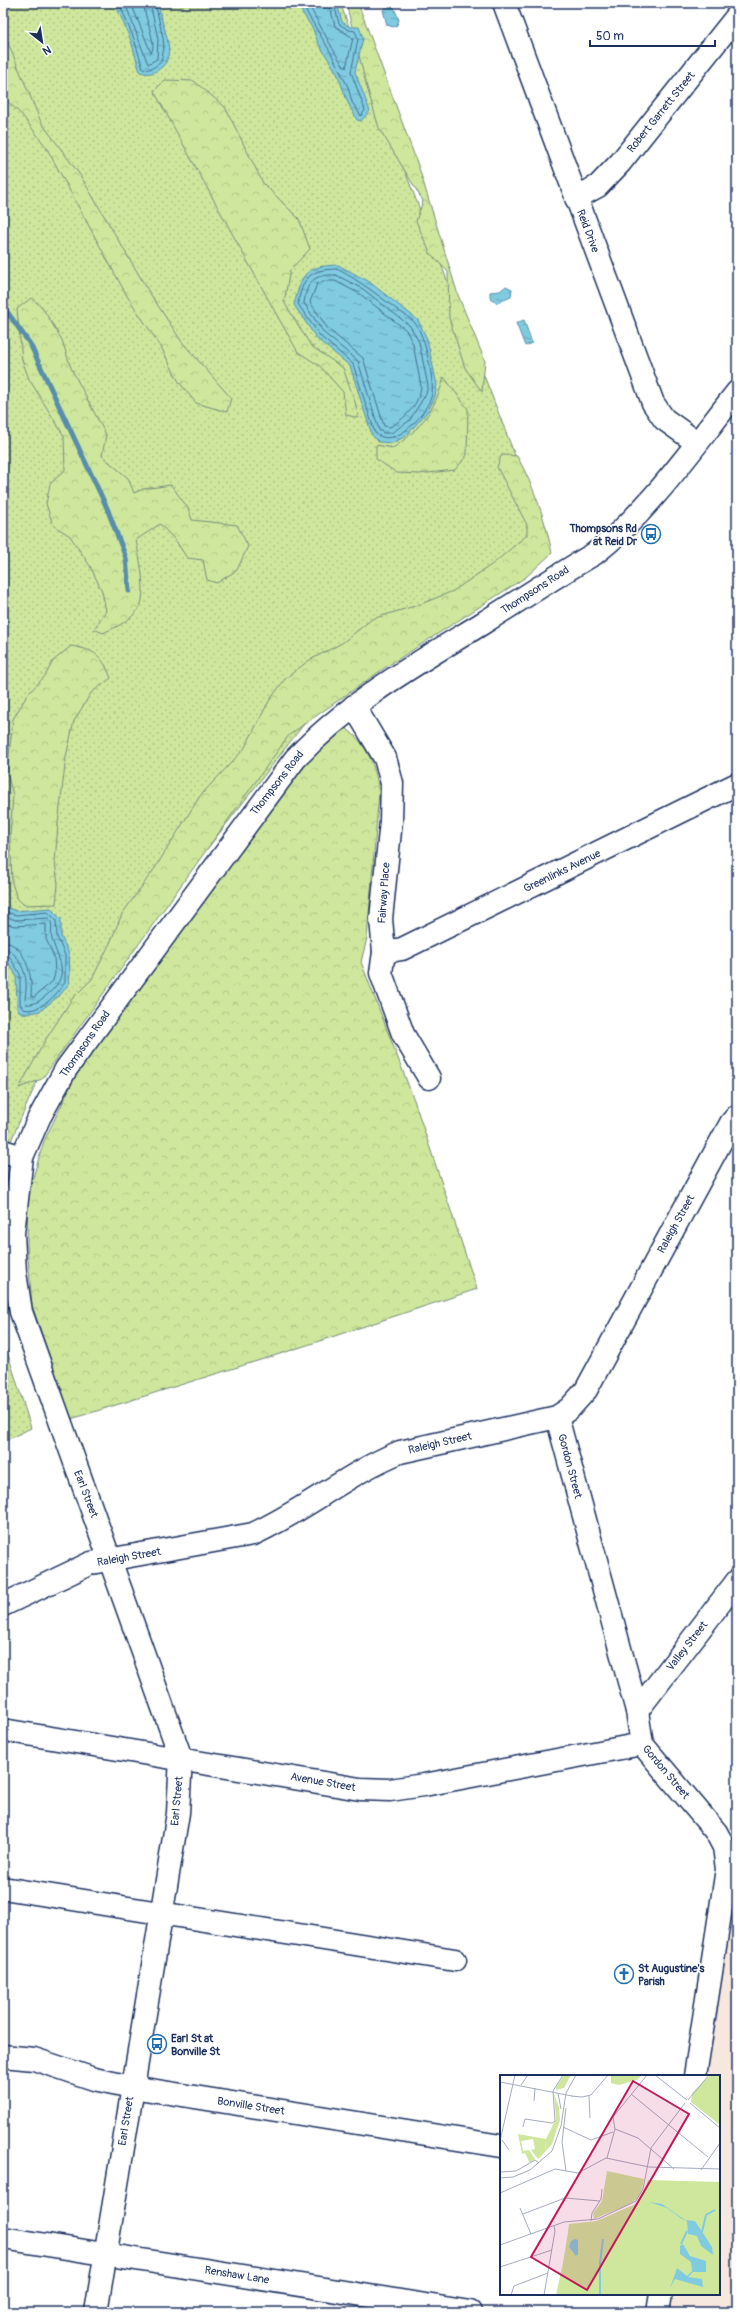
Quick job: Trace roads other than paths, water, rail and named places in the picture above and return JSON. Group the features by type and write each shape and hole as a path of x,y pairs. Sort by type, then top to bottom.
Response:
{"street":[{"name":"Reid Drive","path":"504,3 653,403 664,419 696,442"},
{"name":"Robert Garrett Street","path":"576,198 598,186 620,163 737,16"},
{"name":"Thompsons Road","path":"21,1312 15,1273 12,1154 39,1118 66,1069 295,759 313,739 354,706 414,665 594,554 618,536 648,502 737,392"},
{"name":"Fairway Place","path":"354,706 385,758 392,783 391,822 381,919 384,952 382,973 403,1034 429,1078"},
{"name":"Greenlinks Avenue","path":"384,952 402,949 737,784"},
{"name":"Raleigh Street","path":"3,1605 91,1563 253,1534 276,1524 378,1461 400,1452 557,1417 569,1409 586,1390 731,1123 737,1116"},
{"name":"Earl Street","path":"21,1312 59,1422 111,1559 181,1758 178,1813 104,2255 96,2312"},
{"name":"Gordon Street","path":"557,1417 637,1711 642,1744 716,1832 720,1838 726,1856 725,1889 695,2075"},
{"name":"Valley Street","path":"637,1711 737,1581"},
{"name":"Avenue Street","path":"3,1730 181,1758 360,1789 390,1790 515,1769 642,1744"},
{"path":"3,1888 455,1960"},
{"name":"Bonville Street","path":"3,2056 34,2059 94,2079 132,2087 500,2146"},
{"name":"Renshaw Lane","path":"3,2238 470,2312"},
{"path":"658,2312 661,2295"}],"water":[{"path":"115,3 159,3 169,47 165,64 158,70 149,73 140,72 131,41"},
{"path":"296,3 337,3 342,22 350,27 359,27 363,38 355,72 370,111 361,121 357,120 348,103 337,73 318,43 313,29"},
{"path":"388,4 393,5 399,20 397,25 393,27 387,25 383,10"},
{"path":"338,265 368,281 418,320 427,339 437,385 435,397 428,411 406,436 393,443 379,442 372,435 350,366 317,339 294,305 299,286 306,274 318,267"},
{"path":"506,286 512,289 511,297 497,303 490,298 490,292 500,291"},
{"path":"524,320 532,343 525,346 516,323"},
{"path":"3,906 16,911 50,908 61,919 61,936 69,954 69,984 60,995 40,1011 27,1014 20,1012 17,1009 16,975 3,954"}],"waterway":[{"path":"3,306 30,344 107,508 126,558 129,591"}],"place":[{"name":"Thompsons Rd at Reid Dr","path":"651,534"},
{"name":"St Augustine's Parish","path":"624,1974"},
{"name":"Earl St at Bonville St","path":"157,2044"}]}
